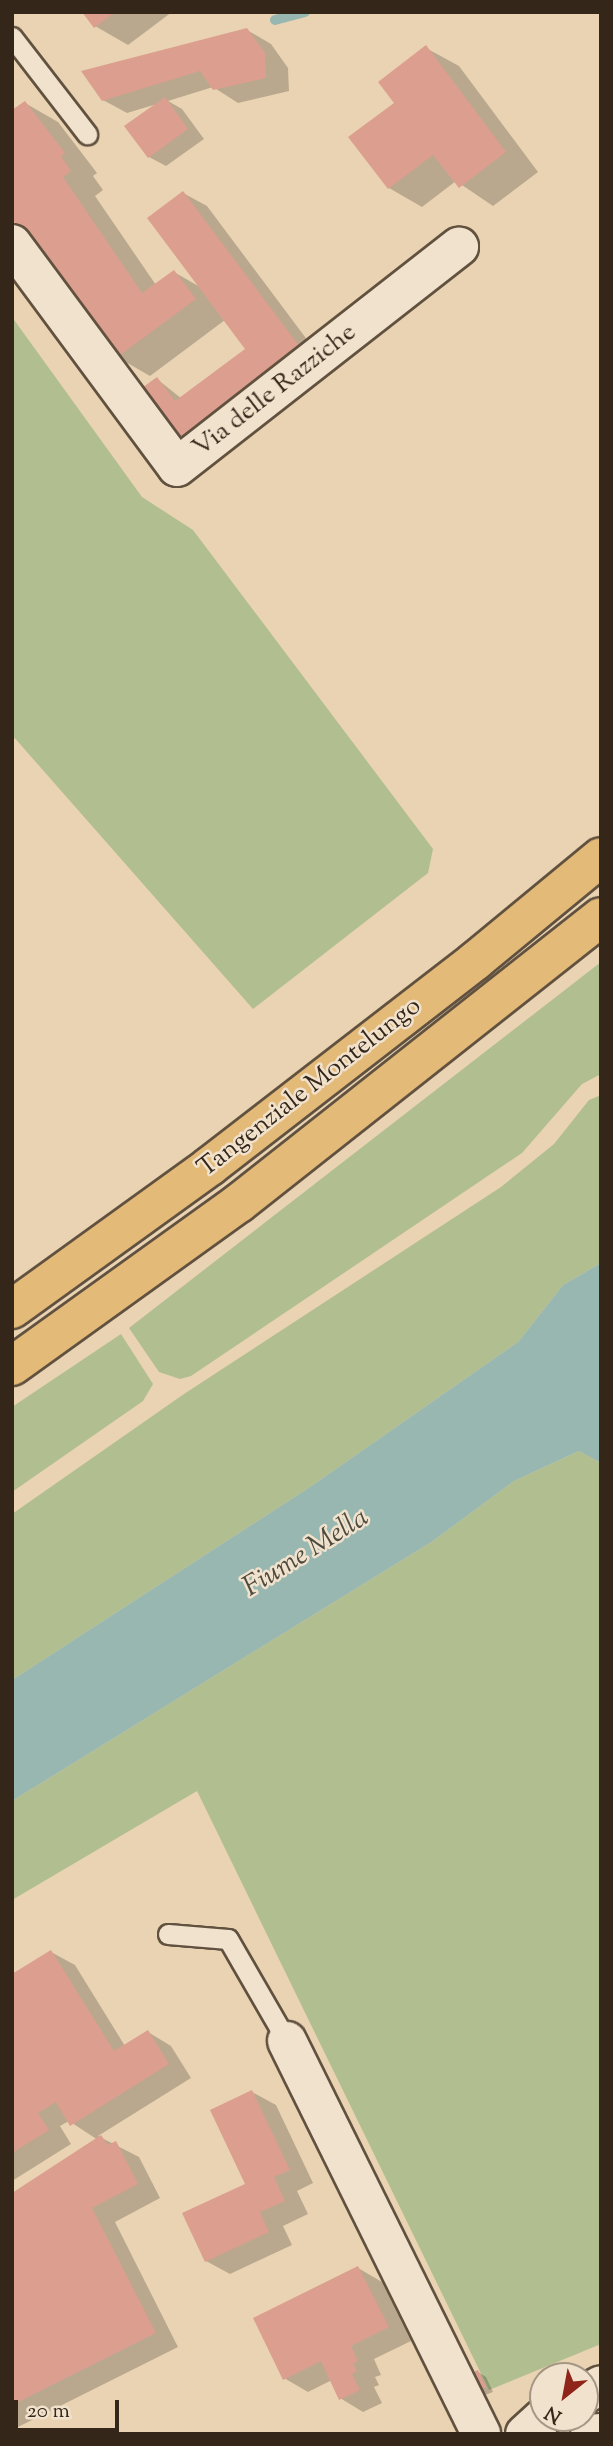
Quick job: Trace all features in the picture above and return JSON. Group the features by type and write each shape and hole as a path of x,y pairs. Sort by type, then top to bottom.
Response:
{"highway":[{"name":"Tangenziale Montelungo","path":"12,1309 210,1166 475,961 601,857"},
{"name":"Tangenziale Montelungo","path":"12,1366 239,1203 601,918"}],"street":[{"name":"Via delle Razziche","path":"12,244 177,467 459,247"},
{"path":"287,2041 481,2434"},
{"path":"590,2434 601,2433"}],"lane":[{"path":"12,37 87,134"},
{"path":"168,1934 228,1939 287,2041"}],"green space":[{"path":"12,317 142,497 193,530 433,849 428,873 253,1009 12,735"},
{"path":"601,962 601,1074 582,1084 522,1153 191,1376 180,1379 159,1372 129,1328"},
{"path":"601,1095 601,1263 563,1285 518,1342 310,1487 12,1680 12,1514 184,1394 501,1187 554,1144 589,1100"},
{"path":"121,1334 153,1384 143,1401 12,1492 12,1407"},
{"path":"579,1451 601,1463 601,2344 557,2362 529,2362 529,2374 489,2390 197,1791 12,1900 12,1801 433,1541 514,1481"}],"water":[{"name":"Fiume Mella","path":"601,1263 601,1463 579,1451 514,1481 433,1541 12,1801 12,1680 310,1487 518,1342 563,1285"}],"building":[{"path":"82,12 115,12 94,28"},
{"path":"247,28 265,53 266,78 213,90 200,71 102,101 81,71"},
{"path":"426,45 506,152 459,188 433,155 388,189 348,137 394,103 378,82"},
{"path":"165,97 188,129 148,158 124,126"},
{"path":"25,101 65,153 61,156 71,171 63,177 142,293 174,270 196,299 116,358 12,219 12,110"},
{"path":"183,191 303,351 180,444 139,390 157,377 175,401 245,349 147,218"},
{"path":"51,1950 114,2051 148,2030 169,2064 70,2126 56,2102 38,2113 49,2130 12,2153 12,1974"},
{"path":"252,2090 290,2170 274,2177 285,2201 260,2212 269,2232 205,2262 182,2213 245,2184 210,2110"},
{"path":"101,2135 108,2145 116,2141 138,2184 92,2208 156,2333 12,2405 12,2193"},
{"path":"358,2266 389,2327 351,2346 358,2361 353,2364 357,2371 352,2374 360,2390 339,2400 321,2361 283,2380 253,2318"},
{"path":"478,2370 486,2387 471,2394 463,2377"}],"waterway":[{"path":"275,20 305,12"}]}
